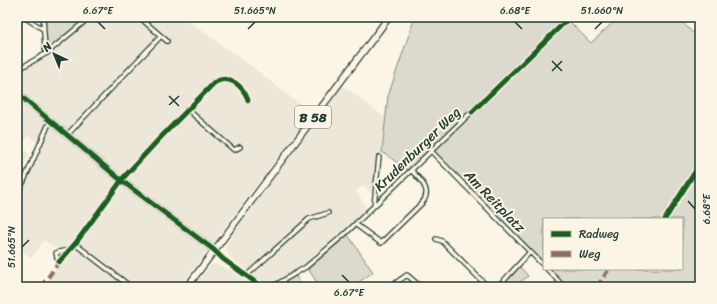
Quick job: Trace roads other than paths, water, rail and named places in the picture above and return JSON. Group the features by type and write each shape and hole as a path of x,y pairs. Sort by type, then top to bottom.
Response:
{"main road":[{"name":"B 58","path":"186,287 389,17"}],"street":[{"path":"24,17 43,29"},
{"path":"43,17 45,48 47,53"},
{"path":"17,70 47,53 90,17"},
{"path":"139,17 167,41"},
{"name":"Krudenburger Weg","path":"272,287 306,267 355,224 570,17"},
{"path":"68,135 161,36"},
{"path":"69,250 56,253 57,258 60,261 74,244 122,181 124,177 214,83 220,79 231,81 245,91 248,100"},
{"path":"17,93 122,181 262,287"},
{"path":"188,109 234,150 240,147"},
{"path":"17,192 24,183 50,121"},
{"name":"Am Reitplatz","path":"431,151 543,265"},
{"path":"374,206 379,157"},
{"path":"355,224 381,243 422,203 427,196 426,188 411,170"},
{"path":"246,276 309,219 328,213"},
{"path":"436,239 442,241 488,287"},
{"path":"74,244 132,287"},
{"path":"498,287 530,252"},
{"path":"548,270 564,287"},
{"path":"390,287 407,275 421,287"}]}
